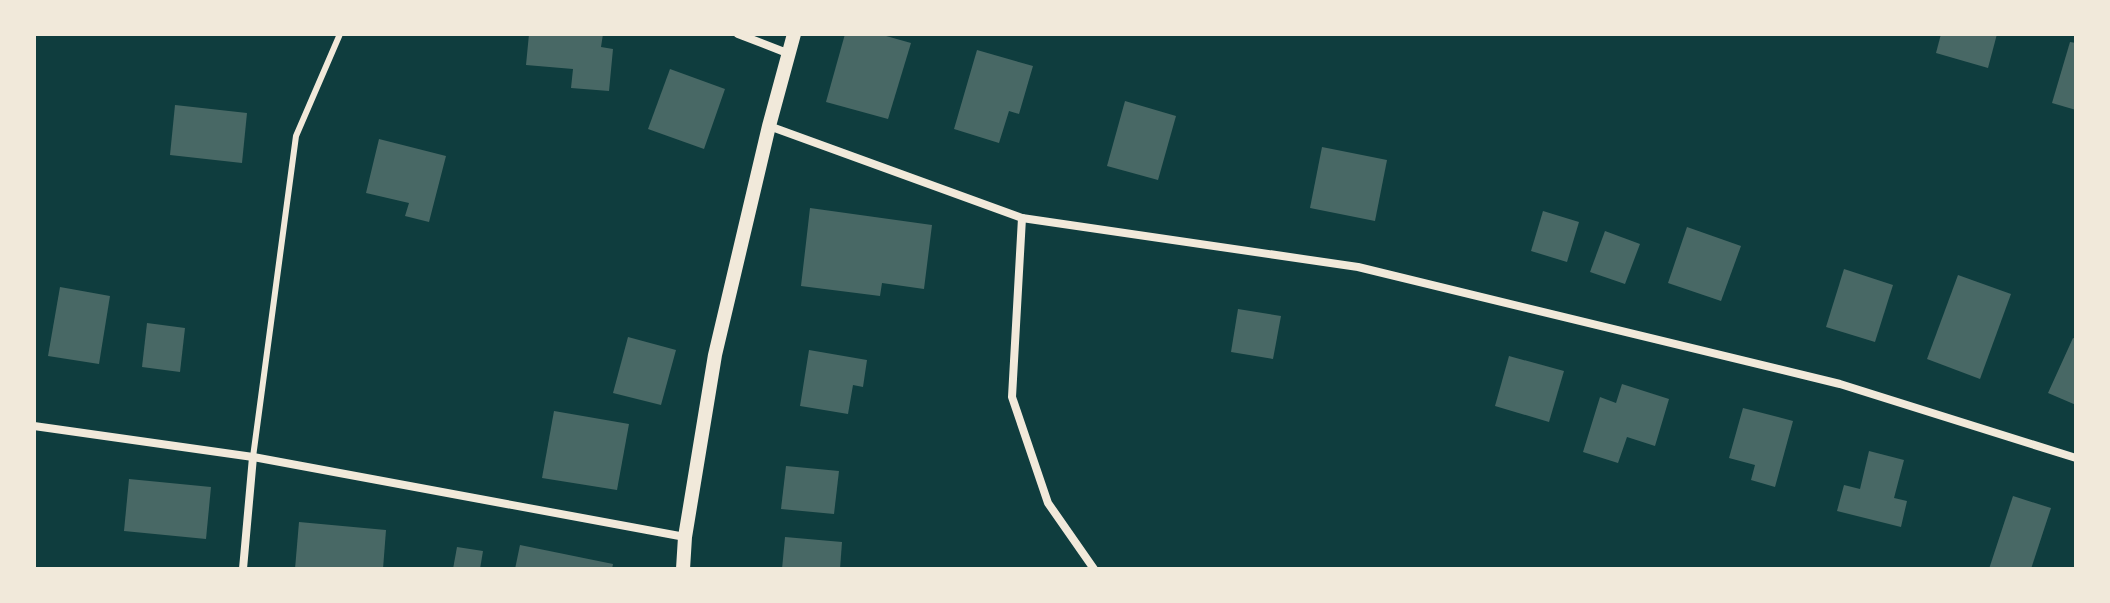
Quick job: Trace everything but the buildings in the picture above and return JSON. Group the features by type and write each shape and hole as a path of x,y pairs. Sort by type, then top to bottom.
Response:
{"street":[{"path":"738,34 787,53"},
{"path":"683,569 685,537 715,355 794,34"},
{"path":"769,126 1022,218 1358,267 1840,384 2076,458"},
{"path":"1022,218 1012,397 1048,503 1094,569"},
{"path":"34,426 253,457 685,537"},
{"path":"243,569 253,457"}],"lane":[{"path":"253,457 296,136 340,34"}]}
